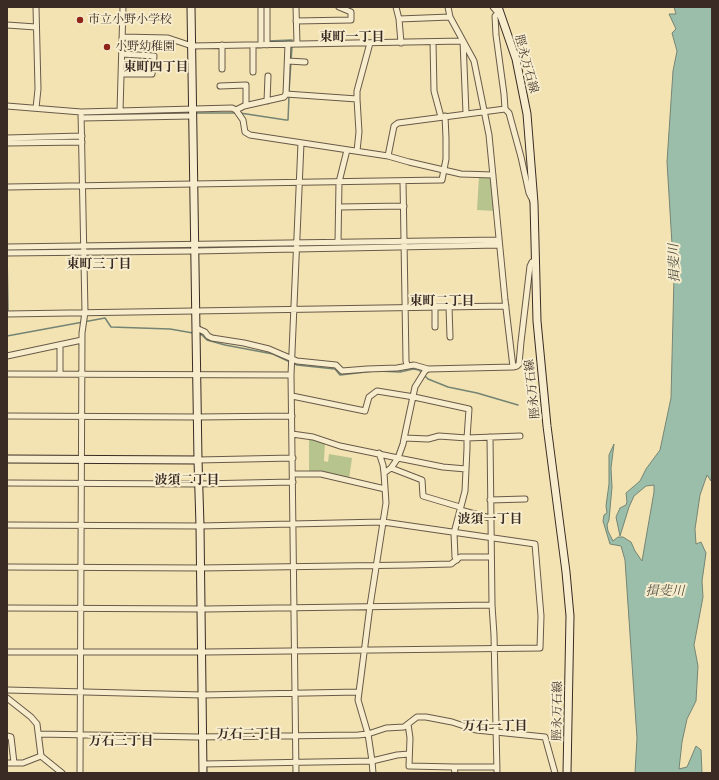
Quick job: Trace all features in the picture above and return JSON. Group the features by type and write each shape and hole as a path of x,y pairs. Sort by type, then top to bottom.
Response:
{"street":[{"path":"36,7 38,85 36,108"},
{"path":"120,111 123,7"},
{"path":"191,7 203,773"},
{"path":"261,7 261,45"},
{"path":"267,7 267,45"},
{"path":"296,7 297,44"},
{"path":"296,21 351,20 350,12 339,7"},
{"path":"396,7 399,19 401,43"},
{"path":"448,7 450,17 474,61 489,135 499,242 514,367"},
{"path":"493,7 498,11 496,16 496,35 505,109 509,113 521,156 529,193 534,203"},
{"name":"脛永万石線","path":"498,11 516,59 524,95 534,203 538,328 547,426 566,572 570,616 568,773"},
{"path":"399,19 450,17"},
{"path":"7,25 36,27"},
{"path":"122,37 168,38 192,46 463,41"},
{"path":"463,41 466,113"},
{"path":"7,187 442,180 446,159 446,138 443,116 434,91 433,42"},
{"path":"357,151 359,132 357,91 370,43"},
{"path":"286,94 288,44"},
{"path":"222,45 222,69"},
{"path":"253,45 253,72"},
{"path":"121,74 152,74 154,56 122,54"},
{"path":"288,61 305,62"},
{"path":"268,76 268,101"},
{"path":"220,86 246,85 246,105"},
{"path":"236,110 246,105 284,97 286,94 357,99"},
{"path":"7,106 81,112 120,111 193,113"},
{"path":"81,118 193,113 232,108 236,110 243,120 245,132 250,135 388,156 461,174 493,175"},
{"path":"388,156 394,126 398,123 505,109"},
{"path":"80,773 82,609 82,325 85,312 81,112"},
{"path":"7,138 82,139"},
{"path":"7,143 82,139"},
{"path":"296,773 296,651 291,375 301,143"},
{"path":"338,242 339,182 347,150"},
{"path":"403,181 407,366"},
{"path":"339,208 404,206"},
{"path":"296,246 338,242 404,244"},
{"path":"7,253 499,242"},
{"path":"7,247 83,246 195,248"},
{"path":"196,328 205,332 212,338 269,348 297,361 336,365 342,371 397,368 407,366 419,366 428,369 514,367 519,364 520,342 530,266 532,262 536,261"},
{"path":"449,306 450,337"},
{"path":"7,314 506,306"},
{"path":"435,307 435,327"},
{"path":"7,356 82,340"},
{"path":"60,345 60,374"},
{"path":"384,474 391,468 398,458 405,438 415,387 425,371 428,369"},
{"path":"7,374 291,375"},
{"path":"292,396 365,411 369,397 377,391 414,397 469,409 466,438 465,491 454,533 455,556 457,560"},
{"path":"7,416 197,418 292,416"},
{"path":"292,434 313,437 340,446 398,458 466,469"},
{"path":"405,438 428,439 439,436 466,438 520,436"},
{"path":"490,437 490,518 492,605 495,649 497,773"},
{"path":"373,773 368,734 358,700 370,606 386,503 383,465 379,453"},
{"path":"7,459 198,460 293,458"},
{"path":"391,468 422,480 423,496 490,518"},
{"path":"293,474 321,474 385,489"},
{"path":"7,483 199,484 293,482"},
{"path":"490,500 525,499"},
{"path":"7,525 200,526 383,522 535,544 541,616 540,648 202,652 7,652"},
{"path":"7,567 200,568 451,564 460,557 491,557"},
{"path":"7,608 201,609 492,605"},
{"path":"7,690 202,695 359,692"},
{"path":"7,698 31,717 37,724 41,756 62,773"},
{"path":"39,734 203,737 368,734 386,728 404,727 417,717 426,717 452,722 476,730 545,737 555,773"},
{"path":"408,724 410,738 409,766 497,767"},
{"path":"7,736 11,737 14,763"},
{"path":"203,764 372,761 397,755 409,754"},
{"path":"7,763 23,763 41,756"},
{"path":"454,766 454,773"}],"green space":[{"path":"479,176 492,176 495,211 477,210"},
{"path":"309,438 325,442 324,461 328,462 329,454 352,458 349,479 309,472"}],"water":[{"name":"揖斐川","path":"674,7 712,7 712,472 711,481 707,475 700,495 695,529 696,544 701,542 706,553 702,581 703,597 694,645 698,666 696,701 687,719 682,742 679,769 687,767 696,746 701,750 702,773 635,773 637,738 625,560 621,546 610,544 603,521 604,515 607,513 606,506 609,484 609,455 614,444 611,468 612,487 609,520 607,525 608,531 613,541 618,537 623,537 631,542 642,561 654,485 646,486 634,496 620,536 616,517 620,508 626,505 626,493 640,481 646,469 660,450 671,398 674,277 667,162 673,71 677,51 672,33 676,29 669,14 676,14"}],"waterway":[{"path":"264,7 265,41"},
{"path":"268,41 292,40 292,42"},
{"path":"289,92 292,46"},
{"path":"240,113 288,120 289,96"},
{"path":"106,115 190,113"},
{"path":"194,113 236,113"},
{"path":"11,140 31,140"},
{"path":"7,250 8,313"},
{"path":"7,336 105,318 111,327 170,329 193,333"},
{"path":"199,334 207,340 273,354 290,362"},
{"path":"293,363 297,365 335,369 340,375 374,371"},
{"path":"378,371 400,372 413,369 419,370 422,373"},
{"path":"425,376 428,379 448,387 477,393 518,405"}],"place":[{"name":"市立小野小学校","path":"80,20"},
{"name":"小野幼稚園","path":"107,47"}],"district":[{"name":"東町一丁目","path":"352,38"},
{"name":"東町四丁目","path":"156,68"},
{"name":"東町三丁目","path":"99,265"},
{"name":"東町二丁目","path":"442,302"},
{"name":"波須二丁目","path":"187,481"},
{"name":"波須一丁目","path":"490,520"},
{"name":"万石一丁目","path":"495,727"},
{"name":"万石二丁目","path":"249,735"},
{"name":"万石三丁目","path":"121,742"}]}
